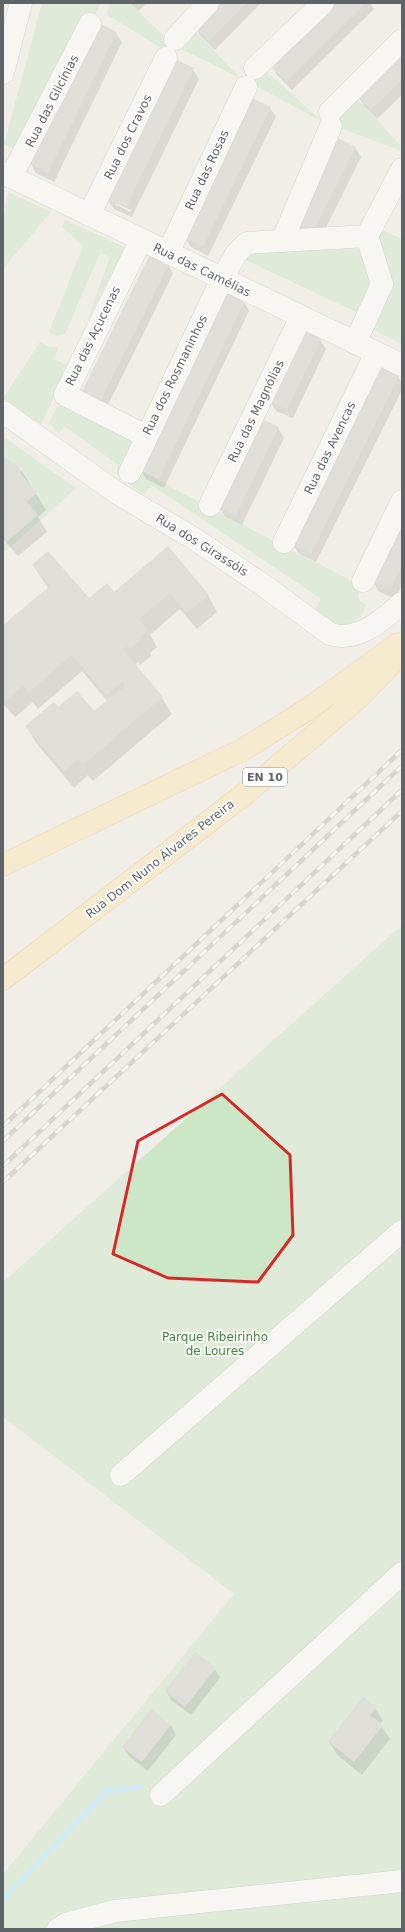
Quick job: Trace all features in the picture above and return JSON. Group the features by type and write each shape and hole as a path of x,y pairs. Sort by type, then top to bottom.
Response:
{"main road":[{"name":"EN 10","path":"3,865 244,749 308,709 402,641"},
{"name":"Rua Dom Nuno Álvares Pereira","path":"3,979 246,793 357,699 402,653"}],"street":[{"path":"3,73 21,3"},
{"name":"Rua dos Cravos","path":"89,216 171,48 208,3"},
{"name":"Rua das Rosas","path":"168,253 250,77 323,3"},
{"name":"Rua das Glicínias","path":"7,175 90,24"},
{"path":"367,236 282,241 331,119 402,40"},
{"path":"355,343 382,284 367,236 402,169"},
{"name":"Rua das Camélias","path":"7,175 89,216 355,343 401,363"},
{"name":"Rua das Açucenas","path":"141,240 65,395 146,436"},
{"name":"Rua dos Rosmaninhos","path":"130,472 222,279 236,254 247,243 282,241"},
{"name":"Rua das Magnólias","path":"210,505 301,317"},
{"name":"Rua das Avencas","path":"284,542 376,353"},
{"name":"Rua dos Girassóis","path":"3,412 117,493 193,538 263,585 330,634 339,636 355,635 377,623 402,603"},
{"path":"363,580 402,501"},
{"path":"121,1475 402,1231"},
{"path":"162,1794 402,1573"},
{"path":"58,1929 66,1924 115,1911 402,1881"}],"highlighted area":[{"path":"222,1094 290,1155 293,1235 258,1282 168,1278 113,1254 138,1141"}],"green space":[{"path":"42,3 101,3 24,155 4,144"},
{"path":"111,3 130,3 168,40 175,39 166,51 106,14"},
{"path":"192,27 240,78 177,47"},
{"path":"262,67 323,122 252,84"},
{"path":"355,96 402,147 402,151 324,122"},
{"path":"8,192 51,212 3,269 3,219"},
{"path":"65,220 125,247 85,326 110,257 100,253 65,334 55,336 49,332 83,246 62,227"},
{"path":"382,230 402,239 402,344 371,329 378,239"},
{"path":"365,239 379,283 362,315 239,257 247,247"},
{"path":"40,342 50,347 59,346 54,359 69,366 41,425 3,398"},
{"path":"60,402 145,445 139,470 362,586 358,596 366,605 361,617 349,624 334,625 314,613 321,599 151,485 144,495 118,476 117,464 64,426 59,434 49,423"},
{"path":"5,438 76,488 3,554 3,545 38,515 27,502 37,493 20,473 22,470 15,462 12,464 3,455 3,440"},
{"name":"Parque Ribeirinho de Loures","path":"402,925 402,1929 3,1929 3,1874 234,1594 3,1417 3,1282"}],"building":[{"path":"217,3 247,3 209,41 194,26"},
{"path":"335,3 366,3 286,82 270,66"},
{"path":"99,23 117,32 48,173 30,164"},
{"path":"402,53 402,80 371,110 357,96"},
{"path":"175,59 194,68 126,208 107,200"},
{"path":"252,98 271,107 203,247 184,238"},
{"path":"338,138 356,147 313,233 295,224"},
{"path":"150,254 169,264 99,404 80,395"},
{"path":"225,292 245,301 159,479 139,469"},
{"path":"303,330 321,339 287,410 269,401"},
{"path":"379,366 399,376 311,554 291,544"},
{"path":"261,419 279,427 236,516 218,507"},
{"path":"3,453 12,464 15,462 22,471 20,473 37,493 27,502 38,515 8,540 3,535"},
{"path":"402,520 402,566 390,590 372,581"},
{"path":"168,546 209,595 187,613 170,593 139,619 148,629 140,637 142,638 130,649 128,646 123,650 163,697 83,765 78,759 64,772 25,726 54,702 58,707 77,691 94,711 125,686 122,682 106,695 72,655 28,693 23,686 5,701 3,699 3,625 50,586 32,565 48,551 89,598 107,583 114,592"},
{"path":"195,1652 216,1668 185,1707 165,1691"},
{"path":"363,1697 376,1707 370,1715 383,1725 354,1762 328,1741"},
{"path":"151,1709 171,1725 142,1762 122,1747"}],"waterway":[{"path":"3,1900 106,1791 141,1787"}],"railway":[{"path":"3,1126 402,750"},
{"path":"3,1141 402,766"},
{"path":"3,1166 402,790"},
{"path":"3,1182 402,811"}]}
